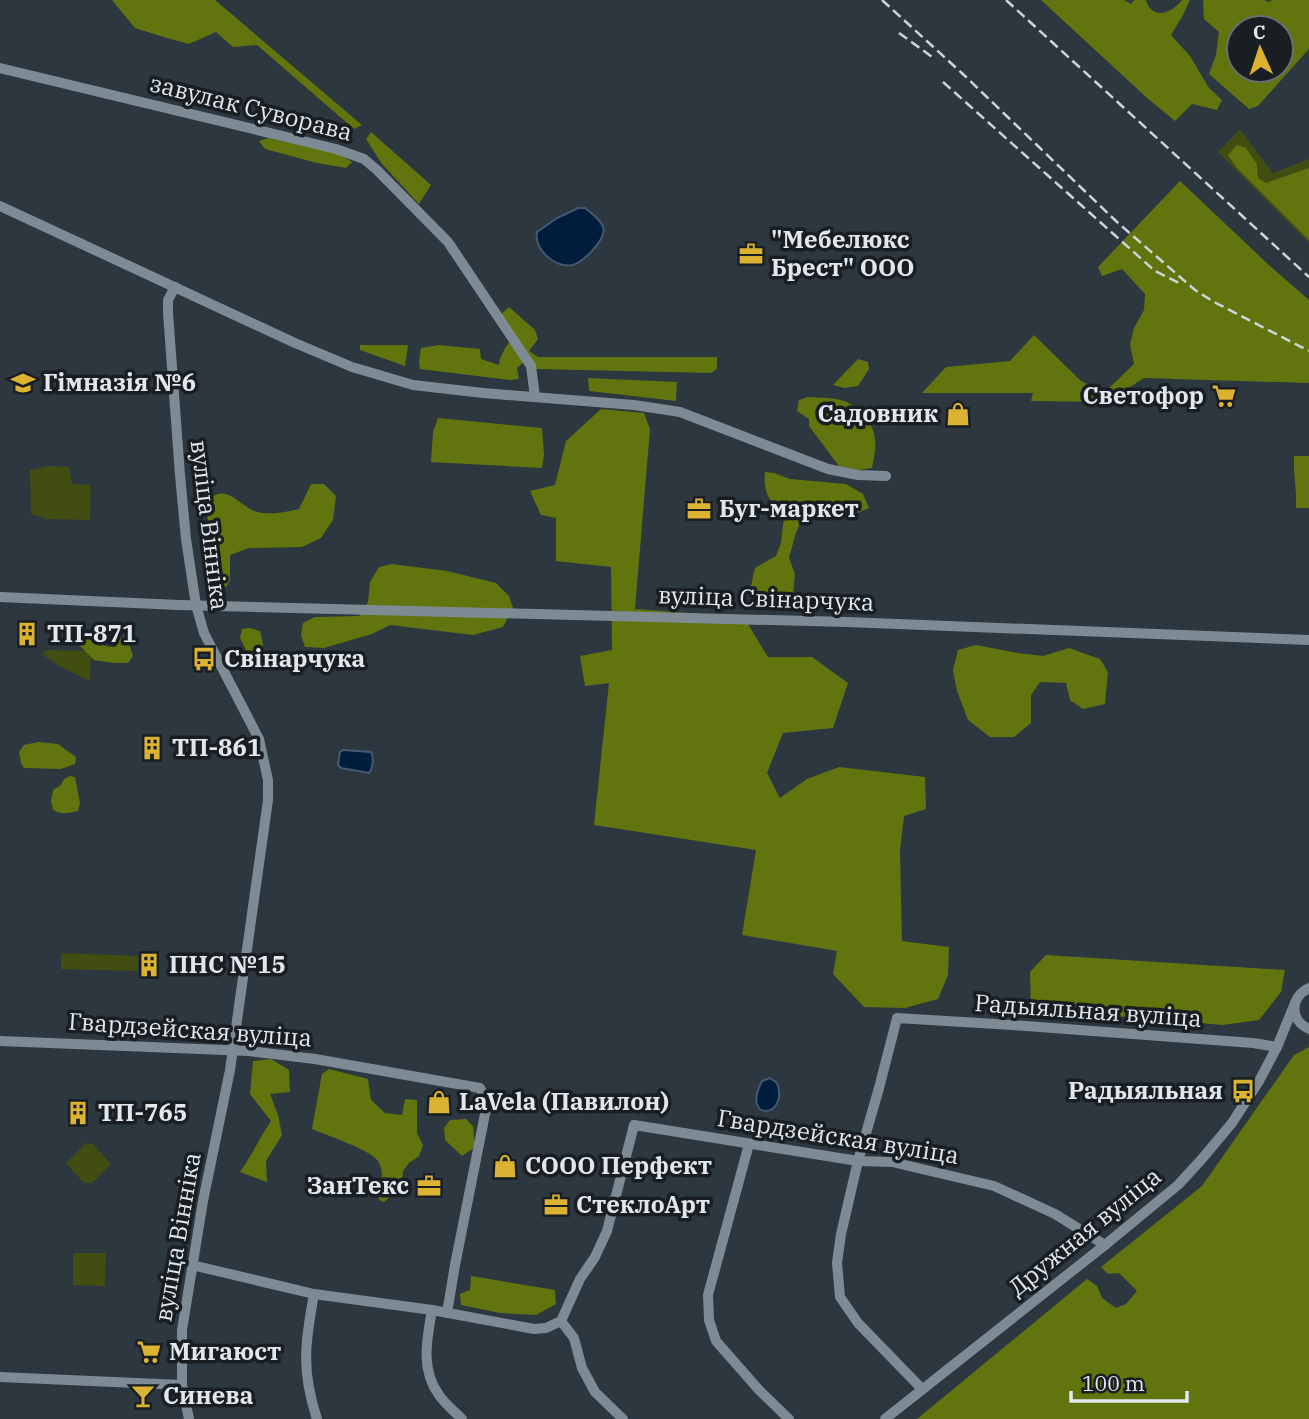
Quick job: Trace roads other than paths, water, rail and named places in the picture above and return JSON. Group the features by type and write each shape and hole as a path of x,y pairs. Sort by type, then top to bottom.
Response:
{"street":[{"name":"завулак Суворава","path":"0,68 336,149 364,159 448,242 531,366 535,397"},
{"path":"0,206 352,367 413,384 483,393 634,405 680,412 828,469 886,477"},
{"name":"вуліца Вінніка","path":"175,287 168,300 169,326 181,488 196,605 204,633 259,739 268,780 267,819 233,1050 182,1331 182,1385 189,1419"},
{"name":"вуліца Свінарчука","path":"0,597 779,626 1309,640"},
{"path":"1309,988 1302,992 1294,1003 1298,1022 1309,1029"},
{"name":"Дружная вуліца","path":"886,1419 1178,1185 1232,1123 1259,1081 1277,1047 1294,1003"},
{"name":"Радыяльная вуліца","path":"858,1161 897,1018 1253,1043 1277,1047"},
{"path":"1277,1047 1292,1031 1309,1029"},
{"name":"Гвардзейская вуліца","path":"0,1041 233,1050 314,1059 480,1088 486,1100 486,1109 447,1313"},
{"name":"Гвардзейская вуліца","path":"561,1321 580,1279 595,1257 607,1231 634,1125 858,1161 892,1162 994,1186 1055,1214 1105,1245"},
{"path":"749,1144 708,1295 709,1320 716,1341 789,1419"},
{"path":"858,1161 837,1263 840,1297 858,1323 922,1389"},
{"path":"192,1265 314,1294 432,1310 534,1329 546,1328 561,1321 574,1338 583,1367 595,1392 623,1419"},
{"path":"314,1294 305,1341 306,1378 317,1419"},
{"path":"432,1310 426,1348 431,1382 440,1397 462,1419"},
{"path":"0,1377 182,1385"}],"water":[{"path":"578,208 585,208 601,223 601,239 580,261 573,265 559,264 542,251 537,232"},
{"path":"340,752 371,752 373,762 369,773 341,768 338,765"},
{"path":"770,1078 777,1083 779,1095 777,1103 766,1111 757,1104 757,1095 762,1081"}],"railway":[{"path":"882,0 1117,222 1195,290 1309,351"},
{"path":"1006,0 1309,277"},
{"path":"899,33 935,59"},
{"path":"943,82 1155,271 1179,283"}],"place":[{"name":"\"Мебелюкс Брест\" ООО","path":"751,254"},
{"name":"Гімназія №6","path":"23,383"},
{"name":"Светофор","path":"1224,396"},
{"name":"Садовник","path":"958,414"},
{"name":"Буг-маркет","path":"699,509"},
{"name":"ТП-871","path":"27,634"},
{"name":"Свінарчука","path":"204,659"},
{"name":"ТП-861","path":"152,748"},
{"name":"ПНС №15","path":"149,965"},
{"name":"Радыяльная","path":"1243,1091"},
{"name":"LaVela (Павилон)","path":"439,1102"},
{"name":"ТП-765","path":"78,1113"},
{"name":"СООО Перфект","path":"505,1166"},
{"name":"ЗанТекс","path":"429,1186"},
{"name":"СтеклоАрт","path":"556,1205"},
{"name":"Мигаюст","path":"149,1352"},
{"name":"Синева","path":"143,1396"}]}
